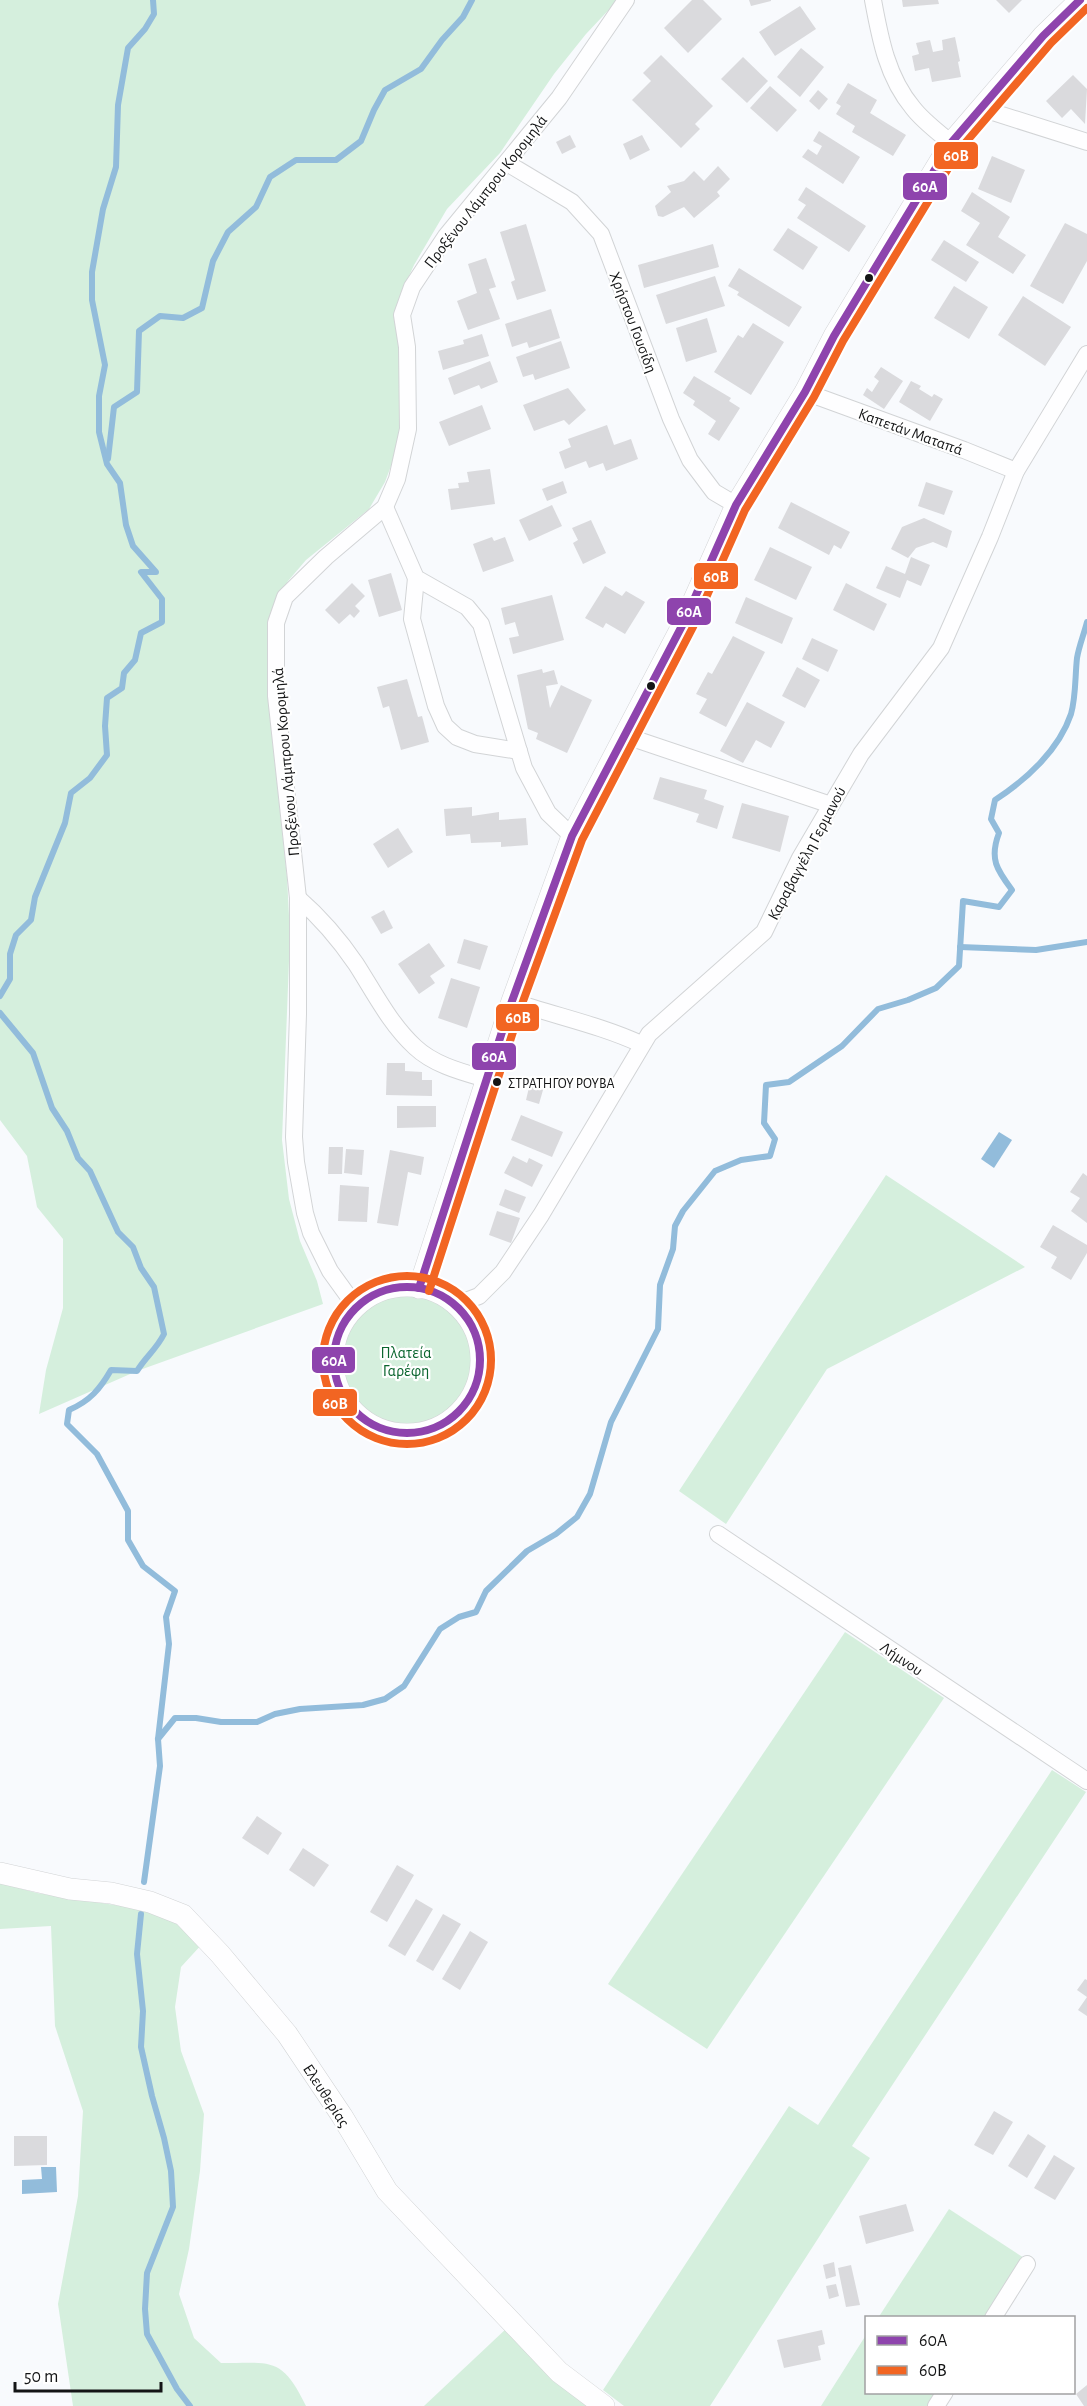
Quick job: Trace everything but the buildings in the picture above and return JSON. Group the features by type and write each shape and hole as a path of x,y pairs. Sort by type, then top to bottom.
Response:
{"street":[{"path":"873,0 880,37 894,81 913,109 951,142"},
{"path":"419,1288 486,1079 572,836 684,622 736,505 805,393 834,336 951,142 1043,36 1080,0"},
{"name":"Προξένου Λάμπρου Κορομηλά","path":"357,1307 330,1271 318,1250 305,1214 299,1182 294,1137 299,987 298,897 276,696 276,623 285,597 326,557 385,507 397,479 408,429 407,346 402,315 412,287 446,236 559,98 625,2"},
{"path":"980,108 1087,142"},
{"name":"Χρήστου Γουσίδη","path":"507,163 573,202 601,234 671,419 690,460 714,492 736,505"},
{"name":"Καραβαγγέλη Γερμανού","path":"455,1305 479,1296 503,1272 541,1215 641,1044 656,1026 764,932 800,858 861,754 940,648 990,537 1016,471 1087,354"},
{"name":"Καπετάν Ματαπά","path":"805,393 1016,471"},
{"path":"385,507 416,578 412,619 436,706 445,726 457,737 475,744 519,751"},
{"path":"416,578 467,607 481,624 524,768 548,813 572,836"},
{"path":"626,736 831,805"},
{"path":"298,897 325,922 388,1014 416,1048 446,1067 486,1079"},
{"path":"513,1001 623,1036 641,1044"},
{"path":"396,1287 419,1288 438,1294 455,1305 467,1318 476,1333 480,1350 477,1385 469,1401 450,1419 427,1431 409,1434 392,1432 360,1417 344,1399 335,1377 333,1351 341,1327 365,1300 396,1287"},
{"name":"Λήμνου","path":"718,1534 1087,1781"},
{"name":"Ελευθερίας","path":"0,1873 70,1888 111,1893 150,1902 183,1915 220,1954 287,2034 342,2116 387,2191 559,2372 604,2406"},
{"path":"994,2316 1027,2264"}],"green space":[{"path":"0,0 618,0 586,34 554,74 500,153 447,209 414,265 399,298 397,323 404,348 401,439 385,482 369,509 306,560 288,581 274,605 269,691 287,877 290,935 282,1140 289,1199 300,1241 317,1281 323,1304 137,1371 39,1414 46,1370 63,1308 63,1239 37,1207 27,1156 0,1120"},
{"path":"886,1175 1025,1267 827,1369 726,1524 679,1491"},
{"name":"Πλατεία Γαρέφη","path":"407,1296 432,1301 453,1315 467,1336 472,1361 467,1386 453,1407 432,1421 407,1426 382,1421 361,1407 347,1386 342,1361 347,1336 361,1315 382,1301"},
{"path":"845,1632 944,1698 707,2049 608,1984"},
{"path":"1052,1770 1086,1792 852,2146 870,2158 710,2406 624,2406 603,2390 789,2106 818,2125"},
{"path":"0,1883 37,1893 173,1914 203,1943 181,1967 175,2007 181,2051 204,2114 200,2171 189,2249 179,2294 194,2338 221,2363 264,2363 282,2370 298,2390 306,2406 73,2406 58,2304 78,2196 83,2111 55,2026 51,1926 0,1929"},
{"path":"949,2209 1024,2258 987,2316 879,2316"},
{"path":"508,2327 595,2406 424,2406"},
{"path":"865,2337 865,2394 937,2394 929,2406 821,2406"}],"water":[{"path":"999,1132 1012,1140 994,1168 981,1159"},
{"path":"41,2167 56,2167 57,2192 22,2194 22,2180 42,2179"}],"waterway":[{"path":"0,996 10,979 10,954 16,935 31,920 35,897 65,823 71,793 90,778 107,755 105,726 107,698 122,688 124,673 135,660 141,633 162,622 162,599 141,572 156,572 133,546 126,525 120,483 107,464 99,432 99,396 105,365 92,300 92,272 103,209 116,167 118,105 128,48 145,29 154,14 153,0"},
{"path":"108,459 114,407 137,392 139,331 160,316 183,318 202,308 213,261 228,232 256,207 270,177 296,160 336,160 361,141 385,90 421,69 442,40 463,17 472,0"},
{"path":"158,1739 175,1718 257,1722 275,1714 300,1709 363,1705 385,1699 404,1686 440,1629 459,1617 476,1612 486,1591 527,1551 556,1534 577,1517 590,1494 611,1422 658,1329 660,1285 673,1249 675,1226 683,1211 715,1171 741,1160 770,1156 775,1139 764,1123 766,1085 789,1082 842,1046 878,1009 936,988 959,966 963,901 999,907 1012,890 996,864 995,850 999,833 991,819 995,800 1040,763 1066,727 1073,707 1077,658 1087,622"},
{"path":"960,947 1036,950 1087,942"},
{"path":"0,1013 33,1053 52,1108 67,1131 78,1158 90,1171 118,1232 133,1247 141,1268 154,1287 164,1334 137,1371 111,1370 94,1394 69,1410 67,1424 97,1454 128,1511 128,1540 143,1566 175,1591 166,1617 169,1644 158,1739 160,1766 144,1882"},
{"path":"141,1914 137,1954 143,2011 141,2047 171,2171 173,2207 147,2273 145,2309 147,2334 177,2389 190,2406"}],"transit line":[{"name":"60Α","path":"419,1288 512,1001 572,836 684,622 736,505 805,392 834,336 951,143 1043,36 1080,0"},
{"name":"60Β","path":"429,1291 522,1004 582,840 693,627 745,510 814,397 843,341 960,149 1051,43 1087,8"},
{"name":"60Β","path":"407,1276 439,1282 454,1290 466,1301 477,1313 485,1328 491,1360 485,1392 477,1407 466,1419 454,1430 439,1438 407,1444 375,1438 360,1430 348,1419 337,1407 329,1392 323,1360 329,1328 337,1313 348,1301 360,1290 375,1282 407,1276"},
{"name":"60Α","path":"407,1287 435,1292 459,1308 475,1332 480,1360 475,1388 459,1412 435,1428 407,1433 379,1428 355,1412 339,1388 334,1360 339,1332 355,1308 379,1292 407,1287"}],"place":[{"name":"ΣΤΡΑΤΗΓΟΥ ΡΟΥΒΑ","path":"497,1082"}]}
